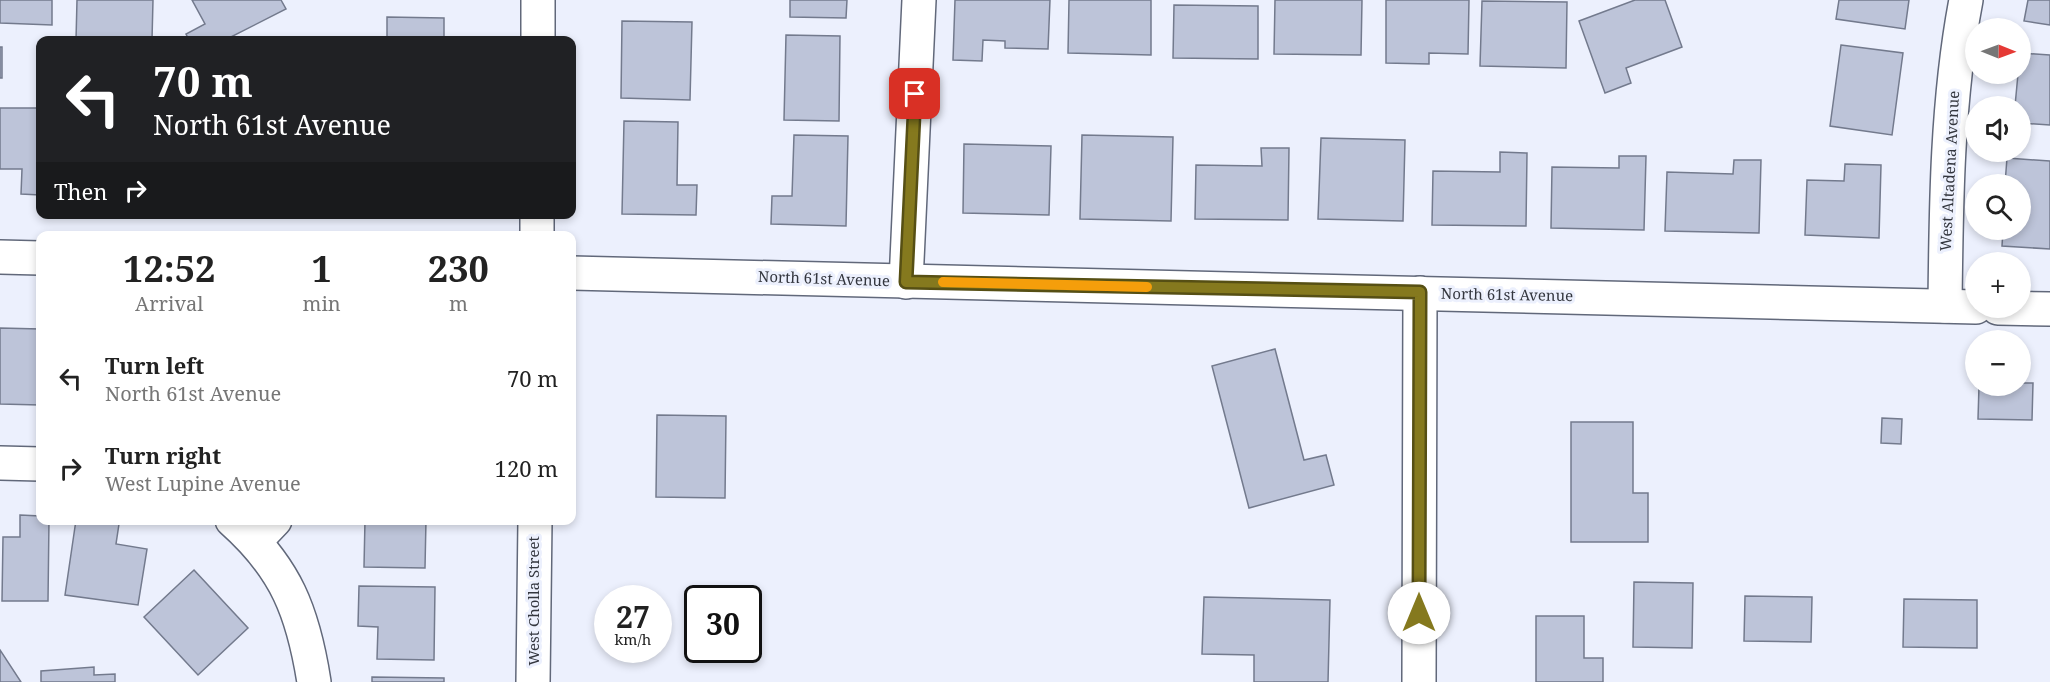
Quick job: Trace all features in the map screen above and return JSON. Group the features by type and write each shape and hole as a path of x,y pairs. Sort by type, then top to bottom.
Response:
{"street":[{"path":"538,0 538,36"},
{"path":"906,282 919,0"},
{"name":"West Altadena Avenue","path":"1960,306 1945,255 1951,125 1960,29 1966,0"},
{"path":"0,257 36,258"},
{"name":"North 61st Avenue","path":"576,273 1960,306"},
{"path":"1419,682 1420,292"},
{"path":"2031,309 2050,309"},
{"path":"0,463 36,464"},
{"name":"West Cholla Street","path":"534,682 535,525"},
{"path":"254,527 292,595 308,644 314,682"}],"building":[{"path":"0,0 52,0 52,25 0,23"},
{"path":"77,0 153,0 152,36 76,36"},
{"path":"192,0 281,0 286,9 233,36 187,36 186,34 205,24"},
{"path":"790,0 847,0 846,18 790,17"},
{"path":"955,0 1050,0 1048,49 1005,48 1005,41 983,40 982,61 953,60"},
{"path":"1069,0 1151,0 1151,55 1068,53"},
{"path":"1275,0 1362,0 1361,55 1274,54"},
{"path":"1386,0 1469,0 1468,54 1429,53 1429,64 1386,63"},
{"path":"1635,0 1665,0 1682,47 1626,68 1631,83 1605,93 1579,21"},
{"path":"1839,0 1909,0 1905,29 1836,19"},
{"path":"2028,0 2050,0 2050,25 2031,22 2031,18 2025,18"},
{"path":"1482,1 1567,2 1566,68 1480,66"},
{"path":"1174,5 1258,6 1258,59 1173,58"},
{"path":"387,17 444,18 444,36 387,36"},
{"path":"622,21 692,22 690,100 621,98"},
{"path":"786,35 840,36 839,121 784,120"},
{"path":"1841,45 1903,53 1892,135 1830,126"},
{"path":"0,47 2,47 2,78 0,78"},
{"path":"2031,54 2050,55 2050,125 2031,124 2031,96 2016,96 2017,84 2031,84"},
{"path":"0,108 36,108 36,195 21,194 22,169 0,169"},
{"path":"624,121 678,122 677,185 697,185 696,215 622,214"},
{"path":"794,135 848,136 846,226 771,224 772,196 792,196"},
{"path":"1082,135 1173,137 1171,221 1080,219"},
{"path":"1321,138 1405,140 1403,221 1318,219"},
{"path":"964,144 1051,146 1049,215 963,213"},
{"path":"1261,148 1289,148 1288,220 1195,219 1196,165 1262,166"},
{"path":"1500,152 1527,153 1526,226 1432,225 1433,171 1500,172"},
{"path":"1619,156 1646,156 1644,230 1551,228 1552,167 1619,168"},
{"path":"1734,160 1761,160 1759,233 1665,231 1667,172 1733,174"},
{"path":"2050,161 2050,249 2002,246 2002,240 2031,240 2031,174 2006,174 2007,162"},
{"path":"1845,164 1881,165 1879,238 1805,235 1807,180 1844,181"},
{"path":"0,328 36,329 36,405 0,404"},
{"path":"1275,349 1304,460 1326,455 1334,485 1249,508 1212,366"},
{"path":"2031,383 2033,383 2032,420 1978,419 1979,396 2031,396"},
{"path":"657,415 726,416 725,498 656,497"},
{"path":"1882,418 1902,419 1901,444 1881,443"},
{"path":"1571,422 1633,422 1633,493 1648,493 1648,542 1571,542"},
{"path":"20,515 36,516 36,525 49,525 48,601 2,601 3,537 20,537"},
{"path":"75,525 119,525 116,544 147,549 138,605 65,595"},
{"path":"365,525 426,525 425,568 364,567"},
{"path":"194,570 248,628 198,675 144,617"},
{"path":"1634,582 1693,583 1692,648 1633,647"},
{"path":"359,586 435,587 434,660 377,659 378,627 358,626"},
{"path":"1745,596 1812,597 1811,642 1744,641"},
{"path":"1204,597 1330,600 1328,682 1254,682 1254,655 1202,654"},
{"path":"1904,599 1977,600 1977,648 1903,647"},
{"path":"1536,616 1584,616 1584,658 1603,658 1603,682 1536,682"},
{"path":"0,650 21,682 0,682"},
{"path":"94,667 94,675 115,674 115,682 41,682 41,671"},
{"path":"372,677 444,678 444,682 372,682"}],"slow traffic":[{"path":"943,282 1147,287"}],"route":[{"path":"915,94 906,282 1420,292 1419,613"}]}
